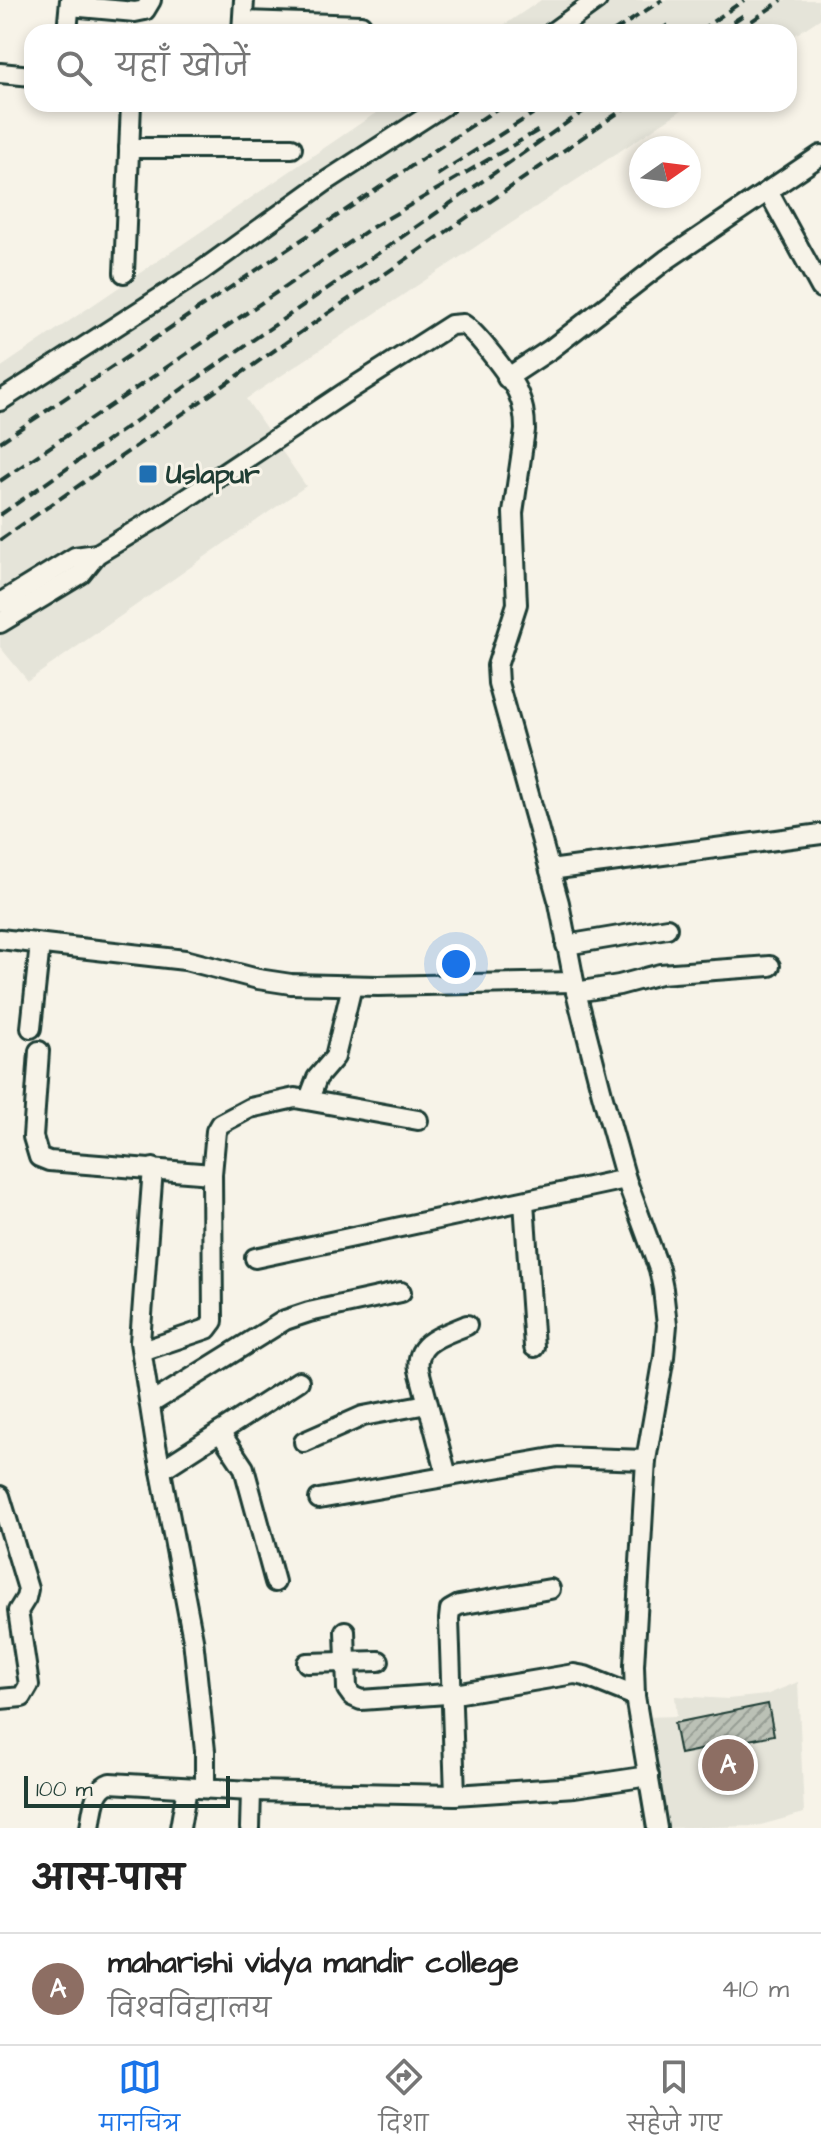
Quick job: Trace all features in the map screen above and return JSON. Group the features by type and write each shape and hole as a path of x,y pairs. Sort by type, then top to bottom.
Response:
{"street":[{"path":"68,24 70,3 135,12 145,10 151,0"},
{"path":"243,24 244,0"},
{"path":"564,24 597,0"},
{"path":"0,73 24,75"},
{"path":"124,273 131,112"},
{"path":"0,401 200,272 325,182 434,112"},
{"path":"129,148 292,148"},
{"path":"512,385 551,349 666,260 821,155"},
{"path":"768,191 821,288"},
{"path":"0,623 81,574 97,554 451,325 463,324 474,332 512,385 525,418 513,513 517,604 497,666 498,683 550,870 575,987 626,1179 659,1269 667,1325 646,1460 635,1638 635,1696 657,1828"},
{"path":"0,603 75,557 97,554"},
{"path":"550,870 821,834"},
{"path":"566,945 667,928"},
{"path":"0,939 185,960 258,979 291,984 575,987 619,985 652,975 770,966"},
{"path":"31,1028 40,944"},
{"path":"309,1099 317,1078 335,1057 352,986"},
{"path":"39,1051 33,1137 39,1157 49,1161 212,1174"},
{"path":"142,1351 212,1325 212,1174 216,1131 223,1121 272,1101 295,1098 418,1120"},
{"path":"153,1168 142,1351 193,1639 205,1751 196,1788 180,1828"},
{"path":"255,1258 626,1179"},
{"path":"524,1202 534,1347"},
{"path":"150,1404 285,1320 401,1292"},
{"path":"447,1476 418,1364 421,1352 429,1341 467,1325"},
{"path":"161,1470 299,1381"},
{"path":"304,1442 363,1416 427,1404"},
{"path":"220,1432 244,1468 275,1582"},
{"path":"319,1499 558,1457 646,1460"},
{"path":"0,1496 28,1589 18,1611 29,1685 22,1697 0,1699"},
{"path":"455,1795 450,1610 459,1605 550,1589"},
{"path":"345,1631 347,1689 356,1699 452,1694 580,1674 635,1696"},
{"path":"307,1663 379,1661"},
{"path":"90,1828 98,1792 106,1784 251,1791 455,1795 575,1787 649,1776"},
{"path":"250,1828 251,1791"}],"shaded area":[{"path":"541,0 818,0 821,18 797,34 797,24 506,24"},
{"path":"377,112 679,112 643,136 629,136 629,145 246,399 306,486 28,681 0,647 0,368"},
{"path":"798,1682 804,1813 757,1826 667,1828 646,1717 677,1716 675,1696 728,1699 766,1695"}],"building":[{"path":"768,1704 774,1735 748,1740 748,1744 680,1754 674,1723"}],"railway":[{"path":"625,24 662,0"},
{"path":"710,24 744,0"},
{"path":"748,24 782,0"},
{"path":"730,24 745,14"},
{"path":"0,442 492,112"},
{"path":"437,175 535,112"},
{"path":"0,515 582,112"},
{"path":"0,540 619,112"},
{"path":"0,481 371,228 539,130"}],"place":[{"name":"Uslapur","path":"148,474"},
{"name":"maharishi vidya mandir college","path":"728,1765"}]}
